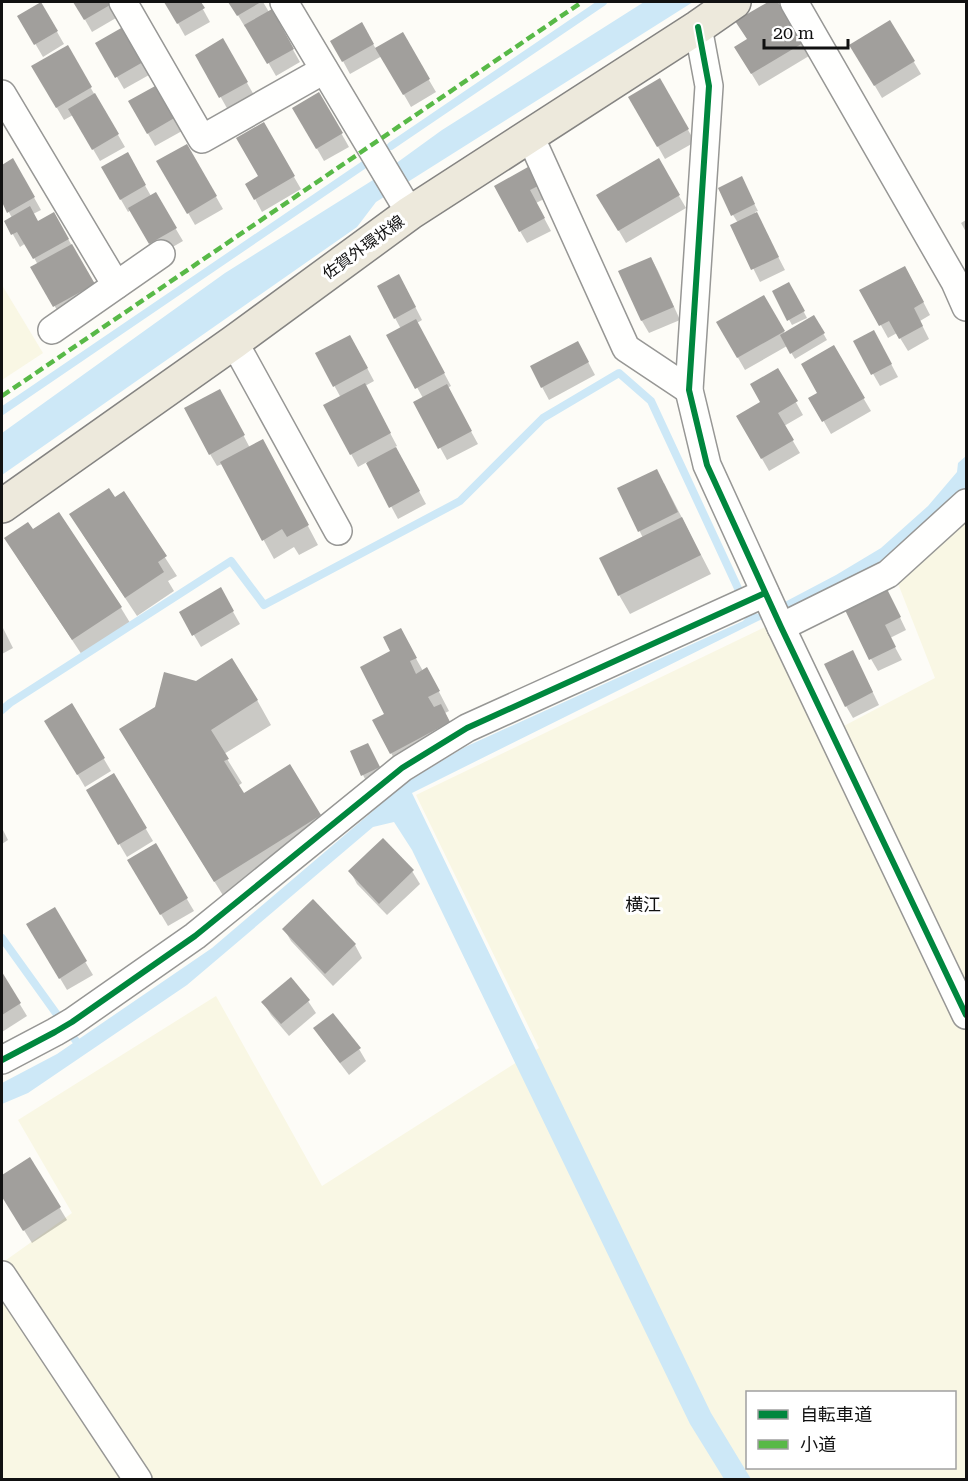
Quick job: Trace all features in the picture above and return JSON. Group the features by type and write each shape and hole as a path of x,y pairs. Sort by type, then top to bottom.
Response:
{"main road":[{"name":"佐賀外環状線","path":"2,506 234,342 405,204 530,136 734,2"}],"street":[{"path":"123,2 202,139 324,70"},
{"path":"284,2 405,204"},
{"path":"794,2 955,282 966,307"},
{"path":"698,27 709,86 688,390 707,465 752,599 781,627 966,1016"},
{"path":"2,93 116,285"},
{"path":"530,136 626,348 688,390"},
{"path":"52,330 160,254"},
{"path":"234,342 338,531"},
{"path":"781,627 888,574 966,503"},
{"path":"2,1060 63,1027 195,936 402,768 467,728 752,599"},
{"path":"2,1275 138,1479"}],"shaded area":[{"path":"2,285 43,353 2,380"},
{"path":"966,513 966,1479 2,1479 2,1263 72,1213 18,1120 216,996 322,1186 539,1048 416,795 765,627 821,738 935,678 895,576"}],"water":[{"path":"644,2 693,2 376,202 357,227 2,475 2,433 225,273 373,180 442,130"},
{"path":"966,456 966,488 888,557 840,584 758,621 412,793 711,1413 751,1479 724,1479 690,1424 412,850 394,822 373,827 187,985 28,1093 2,1104 2,1083 57,1054 212,948 407,782 465,747 743,621 750,613 762,614 836,575 881,548 928,506 957,472 958,463"}],"building":[{"path":"41,2 58,31 34,45 17,16"},
{"path":"73,2 108,2 110,5 84,20"},
{"path":"164,2 201,2 205,8 177,24"},
{"path":"228,2 261,2 237,16"},
{"path":"768,2 778,2 803,43 751,74 734,47 747,39 735,21"},
{"path":"272,9 294,49 267,64 244,25"},
{"path":"890,20 915,61 874,86 849,45"},
{"path":"362,22 374,44 342,62 330,41"},
{"path":"123,27 143,62 115,78 95,43"},
{"path":"403,32 430,79 403,95 375,48"},
{"path":"223,38 248,82 219,98 195,55"},
{"path":"68,45 92,87 56,108 31,66"},
{"path":"660,78 689,129 657,147 628,97"},
{"path":"157,85 176,117 147,134 128,101"},
{"path":"319,92 343,133 316,149 292,108"},
{"path":"95,93 119,134 92,150 68,109"},
{"path":"264,122 295,176 254,200 245,184 258,176 236,138"},
{"path":"187,144 217,196 187,214 156,161"},
{"path":"128,152 146,185 120,200 101,167"},
{"path":"13,158 35,197 7,213 2,202 2,165"},
{"path":"659,158 680,195 618,231 596,195"},
{"path":"528,167 538,186 530,190 545,218 519,232 494,186"},
{"path":"742,176 755,204 731,216 718,188"},
{"path":"156,192 177,228 149,244 128,208"},
{"path":"30,206 38,221 54,212 69,239 33,259 17,232 11,235 4,221"},
{"path":"757,212 779,257 751,270 730,225"},
{"path":"72,244 95,284 53,307 30,267"},
{"path":"651,257 674,307 641,321 618,271"},
{"path":"905,266 924,302 914,308 923,326 899,339 889,321 879,326 859,290"},
{"path":"399,274 416,307 394,319 377,286"},
{"path":"789,282 805,311 787,321 772,291"},
{"path":"764,295 785,331 737,358 716,322"},
{"path":"814,315 825,333 790,354 780,335"},
{"path":"416,319 445,373 415,389 386,335"},
{"path":"874,330 892,364 871,375 853,341"},
{"path":"350,335 368,368 333,387 315,353"},
{"path":"578,341 589,362 541,388 530,366"},
{"path":"834,345 865,398 822,422 808,398 817,393 801,364"},
{"path":"778,368 798,401 778,413 794,440 761,459 736,416 760,402 750,384"},
{"path":"365,383 391,433 350,455 323,405"},
{"path":"447,384 472,431 438,449 413,402"},
{"path":"220,389 245,435 209,455 184,408"},
{"path":"263,439 309,525 287,537 282,529 262,541 220,462"},
{"path":"396,447 420,491 389,508 366,463"},
{"path":"657,469 678,512 638,532 617,488"},
{"path":"109,488 115,497 124,491 167,556 158,562 164,572 125,598 69,514"},
{"path":"59,512 122,607 72,640 4,538 28,522 33,529"},
{"path":"682,517 701,555 618,596 599,558"},
{"path":"221,587 234,611 192,636 179,612"},
{"path":"887,589 901,617 885,625 896,647 869,660 845,610"},
{"path":"401,628 417,658 410,661 416,674 427,667 440,691 428,697 434,707 441,704 450,722 390,754 372,720 384,714 360,667 390,651 383,637"},
{"path":"853,650 873,692 845,707 824,664"},
{"path":"232,658 258,700 211,730 229,759 224,761 244,793 290,764 321,815 214,882 119,729 155,707 164,672 196,681"},
{"path":"72,703 105,758 77,775 44,721"},
{"path":"368,743 380,767 361,776 350,751"},
{"path":"114,773 147,828 118,845 86,790"},
{"path":"383,838 414,870 379,904 348,871"},
{"path":"156,843 188,898 160,915 127,860"},
{"path":"313,899 356,944 325,974 282,929"},
{"path":"55,907 87,961 59,979 26,924"},
{"path":"2,972 21,1003 2,1015"},
{"path":"291,977 310,1000 281,1024 261,1002"},
{"path":"333,1013 361,1048 340,1063 313,1028"},
{"path":"30,1157 61,1207 23,1231 2,1197 2,1175"}],"waterway":[{"path":"391,146 603,2"},
{"path":"2,411 365,164"},
{"path":"2,710 231,561 264,605 460,501 543,418 619,373 651,401 743,599"},
{"path":"2,938 76,1041"}],"marked path":[{"path":"2,396 582,2"}],"cycle path":[{"path":"698,27 709,86 689,390 707,465 781,627 966,1015"},
{"path":"2,1060 72,1022 195,936 402,768 467,728 765,593"}],"district":[{"name":"横江","path":"643,905"}]}
